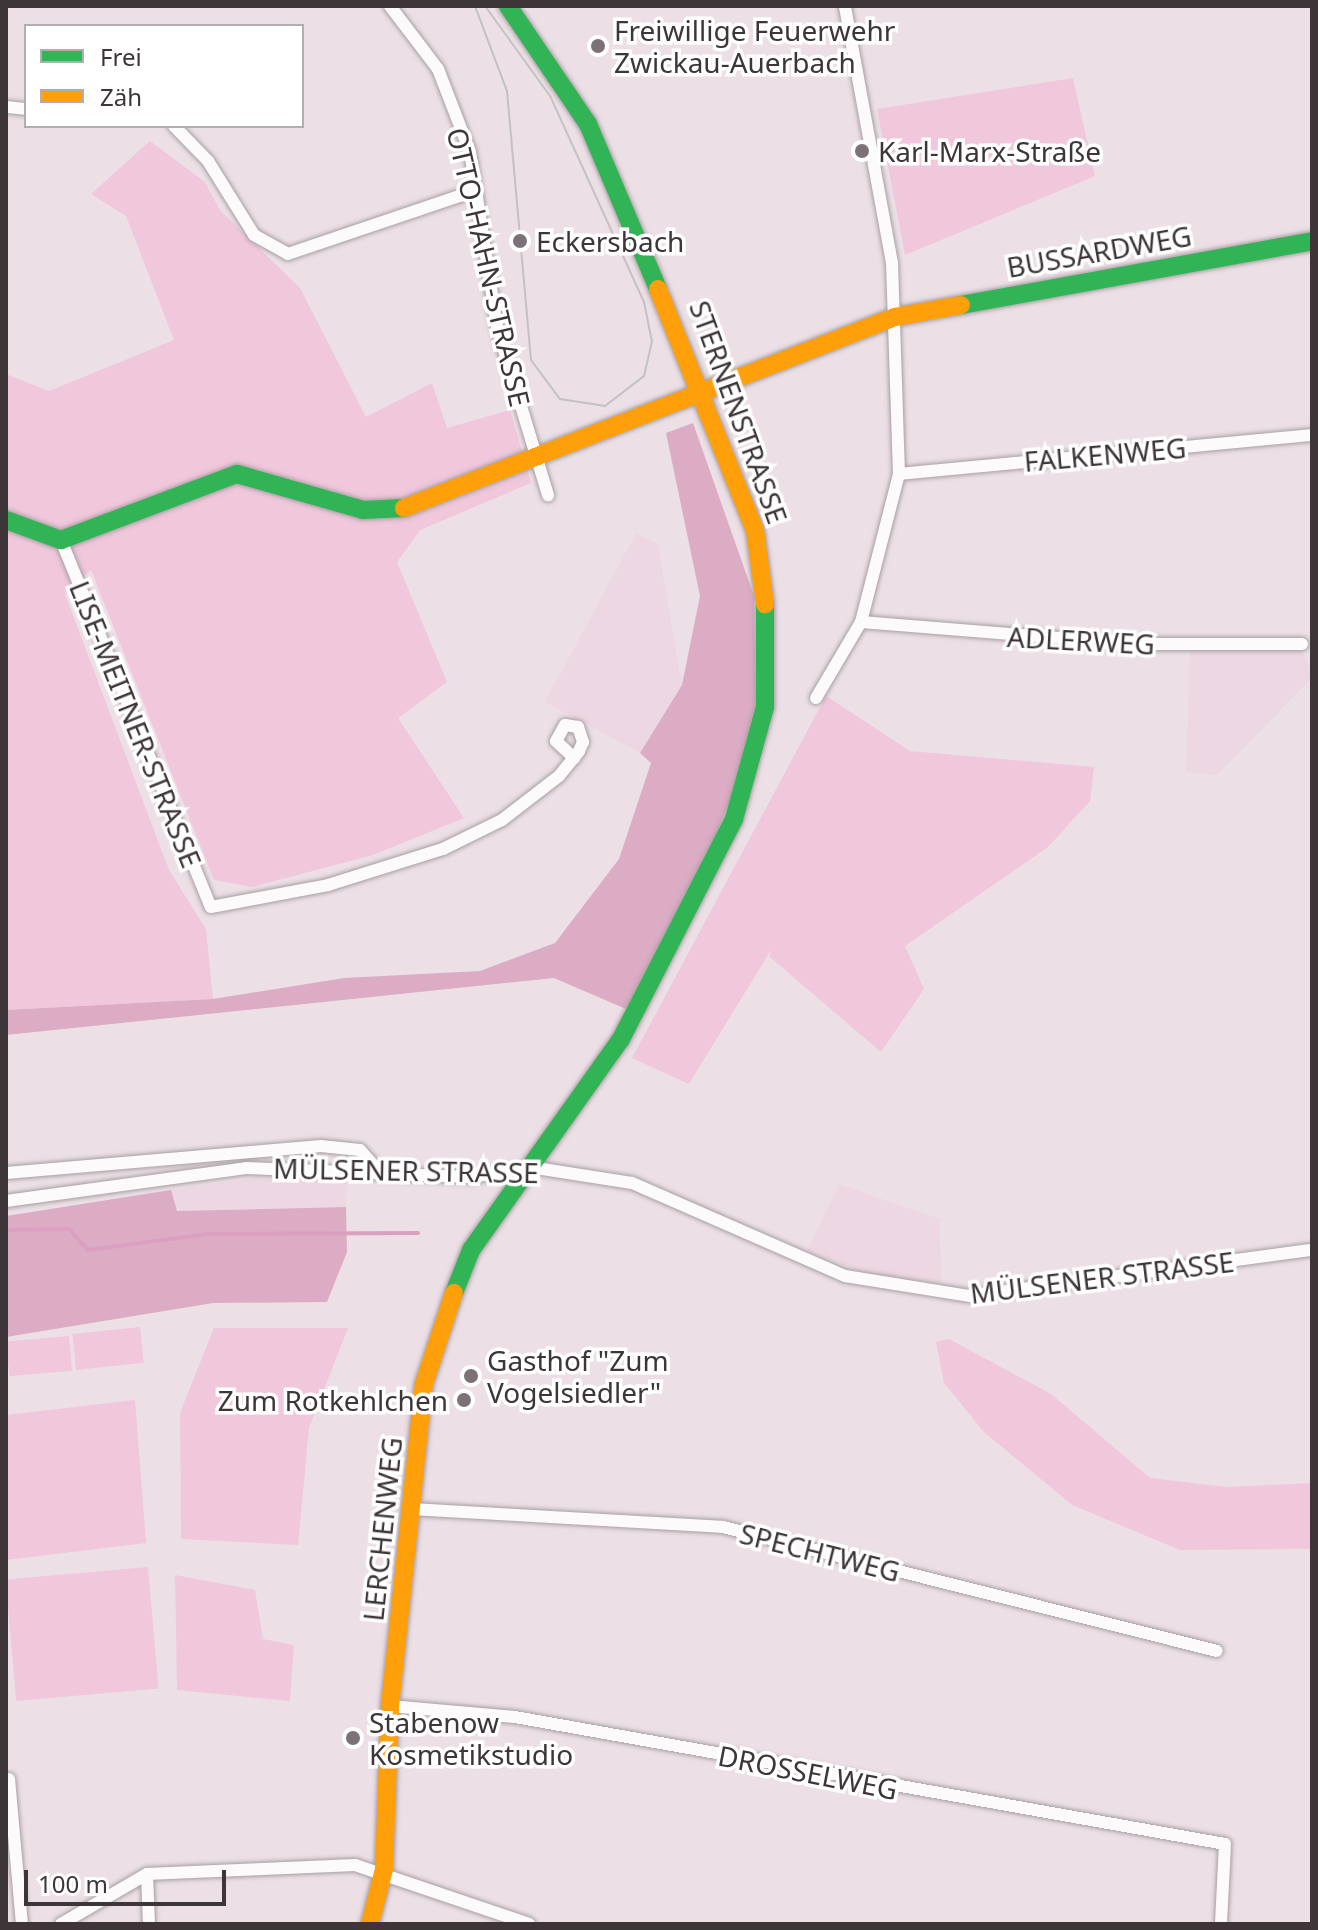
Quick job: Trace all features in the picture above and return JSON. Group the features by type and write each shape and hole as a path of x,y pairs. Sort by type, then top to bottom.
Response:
{"street":[{"name":"OTTO-HAHN-STRASSE","path":"390,6 438,69 470,152 497,327 548,495"},
{"name":"STERNENSTRASSE","path":"508,6 588,124 701,388 755,530 768,624 765,707 734,819 621,1039 536,1168"},
{"path":"816,698 861,622 899,474 895,317 845,6"},
{"path":"176,128 208,161 254,235 288,254 474,191"},
{"name":"BUSSARDWEG","path":"61,540 237,474 392,513 535,458 701,388 895,317 1312,241"},
{"name":"FALKENWEG","path":"899,474 1312,435"},
{"path":"6,520 61,540"},
{"name":"LISE-MEITNER-STRASSE","path":"61,540 211,907 328,885 443,849 535,799 574,758"},
{"name":"ADLERWEG","path":"861,622 1133,644 1302,644"},
{"path":"6,1173 321,1146 360,1150 380,1172"},
{"name":"MÜLSENER STRASSE","path":"6,1201 246,1168 469,1177 536,1168 632,1183 796,1258 934,1293 970,1296 1312,1250"},
{"name":"LERCHENWEG","path":"370,1924 384,1869 390,1706 424,1384 440,1326 471,1250 536,1168"},
{"name":"SPECHTWEG","path":"413,1509 723,1527 1217,1651"},
{"name":"DROSSELWEG","path":"390,1706 515,1717 1225,1844 1221,1924"},
{"path":"9,1779 22,1924"},
{"path":"61,1924 147,1874 384,1869 529,1924"},
{"path":"147,1874 149,1924"}],"shaded area":[{"path":"1073,78 1095,176 905,255 877,109"},
{"path":"150,141 205,182 220,210 300,288 366,417 432,383 447,428 510,410 531,483 420,530 397,562 447,682 398,718 464,818 373,855 252,887 214,880 91,570 65,594 169,870 206,929 213,999 6,1010 6,374 49,391 174,340 126,216 91,194"},
{"path":"693,423 754,596 756,708 749,753 717,833 626,1009 554,978 6,1035 6,1010 213,999 344,978 480,971 555,943 619,859 651,763 640,753 682,685 700,596 666,433"},
{"path":"636,533 658,544 682,685 640,753 545,702"},
{"path":"1190,650 1301,650 1312,670 1312,678 1217,775 1186,772"},
{"path":"826,696 910,751 1094,767 1090,801 1048,847 905,946 924,989 881,1052 770,957 771,950 689,1084 632,1058"},
{"path":"251,1179 347,1181 346,1207 176,1211 171,1190"},
{"path":"839,1184 940,1219 941,1283 864,1273 807,1251"},
{"path":"171,1190 177,1211 346,1207 347,1252 327,1302 213,1303 6,1337 6,1216"},
{"path":"140,1327 144,1363 76,1370 72,1334"},
{"path":"214,1328 348,1328 309,1428 298,1545 181,1539 180,1413"},
{"path":"69,1336 72,1371 9,1376 6,1341"},
{"path":"949,1339 1051,1394 1150,1478 1227,1487 1312,1483 1312,1549 1180,1550 1072,1505 984,1432 944,1383 936,1342"},
{"path":"135,1400 146,1543 6,1560 6,1415"},
{"path":"148,1567 159,1689 16,1701 6,1579"},
{"path":"175,1575 255,1590 263,1639 294,1645 290,1701 177,1690"}],"waterway":[{"path":"6,1230 69,1229 88,1250 208,1234 418,1233"}],"tram line":[{"path":"475,6 507,91 531,360 560,399 605,406 644,376 652,342 644,302 550,96 485,6"}],"traffic: fast":[{"path":"508,6 588,124 658,289"},
{"path":"961,305 1312,241"},
{"path":"6,520 61,540 237,474 363,510 404,508"},
{"path":"454,1293 471,1250 621,1039 734,819 765,707 765,604"}],"traffic: slow":[{"path":"658,289 755,530 765,604"},
{"path":"404,508 895,317 961,305"},
{"path":"370,1924 384,1869 390,1706 424,1384 454,1293"}],"place":[{"name":"Freiwillige Feuerwehr Zwickau-Auerbach","path":"598,46"},
{"name":"Karl-Marx-Straße","path":"862,151"},
{"name":"Eckersbach","path":"520,241"},
{"name":"Gasthof \"Zum Vogelsiedler\"","path":"471,1376"},
{"name":"Zum Rotkehlchen","path":"464,1400"},
{"name":"Stabenow Kosmetikstudio","path":"353,1738"}]}
